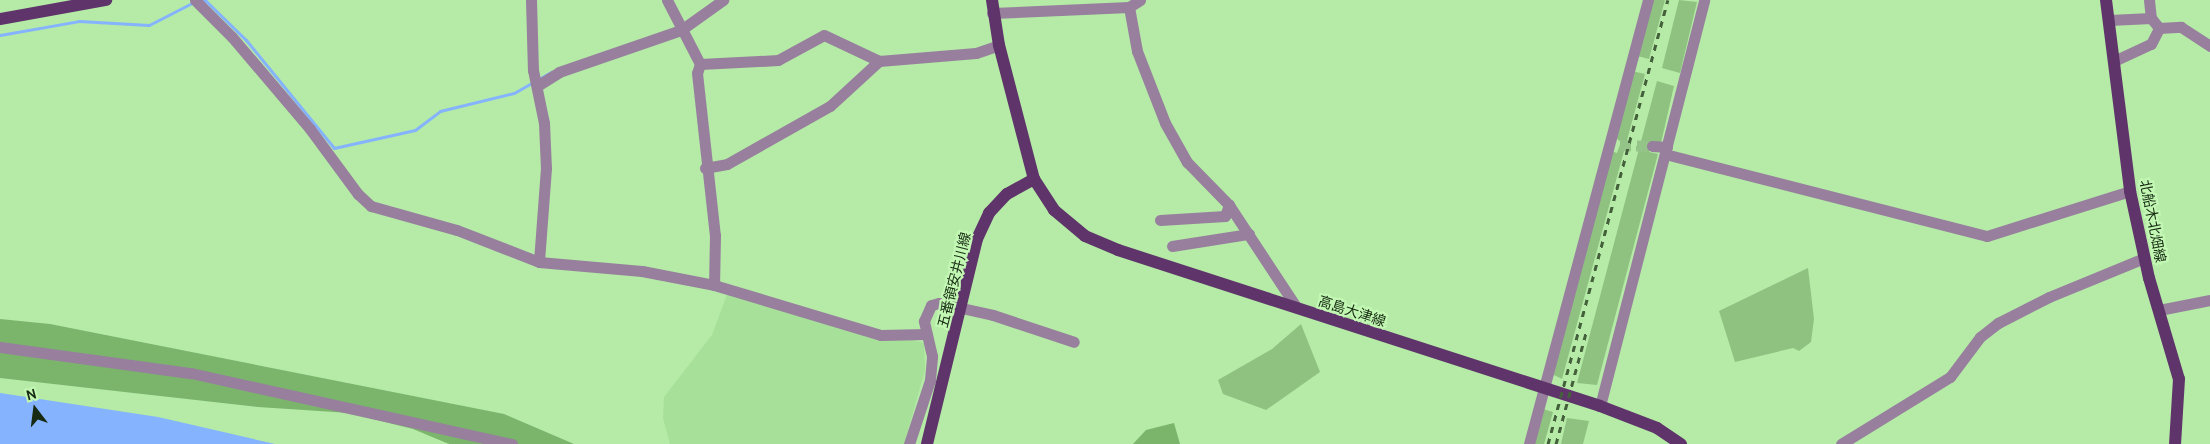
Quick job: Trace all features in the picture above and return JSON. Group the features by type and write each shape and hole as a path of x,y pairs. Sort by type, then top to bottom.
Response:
{"main road":[{"path":"0,19 68,3 106,0"},
{"path":"992,0 992,13 999,45 1034,179"},
{"name":"北船木北畑線","path":"2106,0 2116,60 2130,191 2144,258 2179,379 2175,444"},
{"name":"五番領安井川線","path":"926,444 963,308 978,239 989,213 1007,194 1034,179"},
{"name":"高島大津線","path":"1034,179 1054,210 1085,236 1545,390 1600,406 1657,428 1681,444"}],"street":[{"path":"195,0 232,37 310,129 358,194 371,206 457,230 539,262 642,271 714,285 881,335 926,334"},
{"path":"531,0 537,86 546,168 539,262"},
{"path":"667,0 700,64 697,73 705,168 714,228 714,285"},
{"path":"537,86 559,72 681,30 723,0"},
{"path":"992,13 1129,7 1140,0"},
{"path":"1530,444 1615,144 1648,0"},
{"path":"1600,406 1704,0"},
{"path":"2150,0 2151,18 2159,28"},
{"path":"1129,7 1137,51 1165,124 1187,162 1229,205 1297,308"},
{"path":"2109,20 2151,18"},
{"path":"2159,28 2181,27 2210,46"},
{"path":"2116,60 2150,44 2159,28"},
{"path":"700,64 778,60 824,35 879,61 976,53 999,45"},
{"path":"705,168 727,164 830,106 879,61"},
{"path":"1652,146 1988,236 2130,191"},
{"path":"1160,220 1225,216 1229,205"},
{"path":"1172,246 1249,234"},
{"path":"1841,444 1950,377 1980,337 1998,324 2049,297 2144,258"},
{"path":"2159,310 2210,300"},
{"path":"909,444 930,380 932,356 926,334 925,312 931,305 939,303 963,308 1074,342"},
{"path":"0,347 191,373 512,444"}],"shaded area":[{"path":"1652,0 1665,0 1649,59 1637,56"},
{"path":"1679,0 1697,2 1680,73 1662,68"},
{"path":"1632,71 1645,74 1562,379 1552,374 1611,151 1617,153 1621,142 1615,137"},
{"path":"1657,81 1674,86 1661,143 1651,142 1649,152 1658,154 1597,385 1577,383"},
{"path":"1808,268 1814,319 1811,342 1799,351 1793,348 1735,362 1719,311"},
{"path":"728,292 924,343 925,370 904,444 670,444 663,418 664,397 712,335"},
{"path":"0,319 50,324 504,414 574,444 449,444 413,429 349,413 258,407 0,378"},
{"path":"1301,324 1320,372 1266,410 1223,394 1218,380 1272,349"},
{"path":"1543,409 1553,412 1544,444 1534,444"},
{"path":"1567,418 1589,421 1583,444 1561,444"},
{"path":"1174,423 1180,444 1133,444 1146,430"}],"water":[{"path":"0,393 158,417 275,444 0,444"}],"waterway":[{"path":"200,1 206,1 246,40 334,148 415,130 440,111 514,93 551,72"},
{"path":"0,35 79,21 149,25 194,2"}],"tunnel":[{"path":"1620,145 1652,146"}],"railway":[{"path":"1548,444 1668,0"},
{"path":"1556,444 1587,329"}]}
